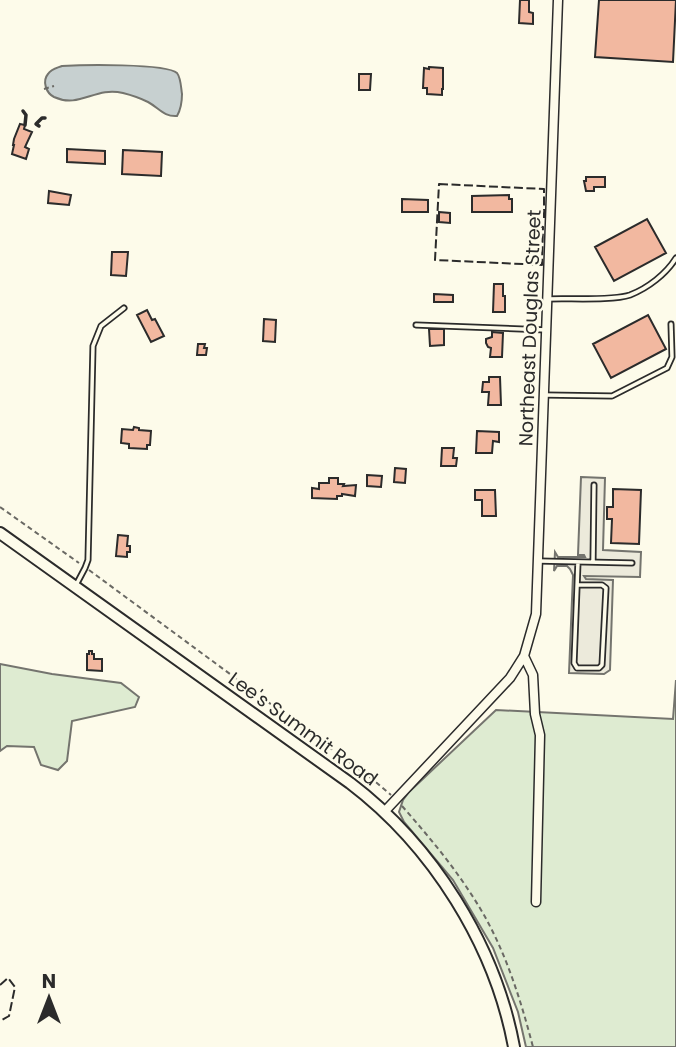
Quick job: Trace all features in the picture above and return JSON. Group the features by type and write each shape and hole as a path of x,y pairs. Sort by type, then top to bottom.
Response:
{"main road":[{"name":"Lee's Summit Road","path":"0,533 351,783 385,811 413,841 459,905 492,974 509,1020 514,1047"}],"street":[{"name":"Northeast Douglas Street","path":"524,656 536,614 539,561 558,0"},
{"path":"385,811 510,678 524,656"},
{"path":"524,656 533,675 535,713 540,735 536,902"}],"lane":[{"path":"548,299 629,296 669,270 676,258"},
{"path":"75,587 88,560 93,346 101,326 124,308"},
{"path":"545,395 612,396 667,368 672,357 671,324"},
{"path":"416,325 547,330"},
{"path":"593,562 594,485"},
{"path":"539,561 632,563"},
{"path":"578,562 574,663 577,668 599,668 602,665 606,588 603,585 578,585"}],"path":[{"path":"44,89 54,86"}],"green space":[{"path":"0,664 121,683 139,697 135,707 72,721 67,761 58,770 41,765 34,747 7,746 0,751"},
{"path":"676,680 676,1047 526,1047 518,1012 493,948 453,880 404,822 399,812 403,800 496,710 673,719"}],"shaded area":[{"path":"122,65 177,73 182,97 177,116 169,115 142,99 123,93 104,92 72,100 54,97 47,90 45,80 51,71 62,66"},
{"path":"581,477 605,478 603,550 641,552 640,577 584,576 586,579 613,580 610,670 604,674 569,673 573,575 567,566 557,566 554,571 555,552 558,557 585,557 578,555"}],"building":[{"path":"520,0 529,0 533,24 519,23"},
{"path":"599,0 676,0 673,62 595,57"},
{"path":"424,68 443,68 442,95 427,94 427,88 423,88"},
{"path":"359,74 371,74 370,90 359,90"},
{"path":"20,124 32,132 25,147 29,149 26,159 12,154"},
{"path":"67,149 105,151 105,164 67,162"},
{"path":"123,150 162,152 161,176 122,174"},
{"path":"586,177 605,177 605,187 594,187 594,191 586,191"},
{"path":"49,191 71,195 69,205 48,203"},
{"path":"509,195 509,199 512,199 512,212 472,212 472,196"},
{"path":"402,199 428,200 428,212 402,212"},
{"path":"439,212 450,213 450,223 439,222"},
{"path":"647,219 666,253 614,281 595,247"},
{"path":"112,252 128,252 126,276 111,275"},
{"path":"494,284 503,284 505,312 493,312"},
{"path":"434,294 453,295 453,302 434,302"},
{"path":"147,310 164,336 151,342 137,315"},
{"path":"648,315 666,349 611,378 593,344"},
{"path":"264,319 276,320 275,342 263,341"},
{"path":"429,329 444,329 444,345 430,346"},
{"path":"492,332 503,333 502,357 490,357 491,348 488,347 486,339 492,337"},
{"path":"198,344 205,344 206,355 197,355"},
{"path":"489,377 500,377 501,405 488,405 489,392 482,392 483,382 489,382"},
{"path":"134,427 151,431 147,449 129,448 129,444 121,443 122,429 133,430"},
{"path":"477,431 499,432 499,442 493,441 492,453 476,453"},
{"path":"442,448 454,448 456,466 441,466"},
{"path":"395,468 406,469 405,483 394,482"},
{"path":"367,475 382,476 381,487 367,486"},
{"path":"329,478 338,478 338,484 344,484 343,486 356,485 355,496 342,494 337,496 337,499 312,498 312,488 319,489 319,483 329,483"},
{"path":"613,489 641,490 639,544 611,543 612,519 607,519 607,507 613,507"},
{"path":"475,490 495,490 496,516 482,516 482,500 475,500"},
{"path":"118,535 128,536 127,546 130,546 130,552 127,552 127,557 116,556"},
{"path":"89,651 94,654 94,659 102,659 102,671 87,670"}],"fence":[{"path":"439,184 544,189 544,218 536,220 535,225 543,227 542,265 435,260 439,184"},
{"path":"0,985 8,978 15,987 9,1016 0,1021"}],"wall":[{"path":"23,111 26,115 25,125"},
{"path":"39,126 36,124 45,118"}]}
